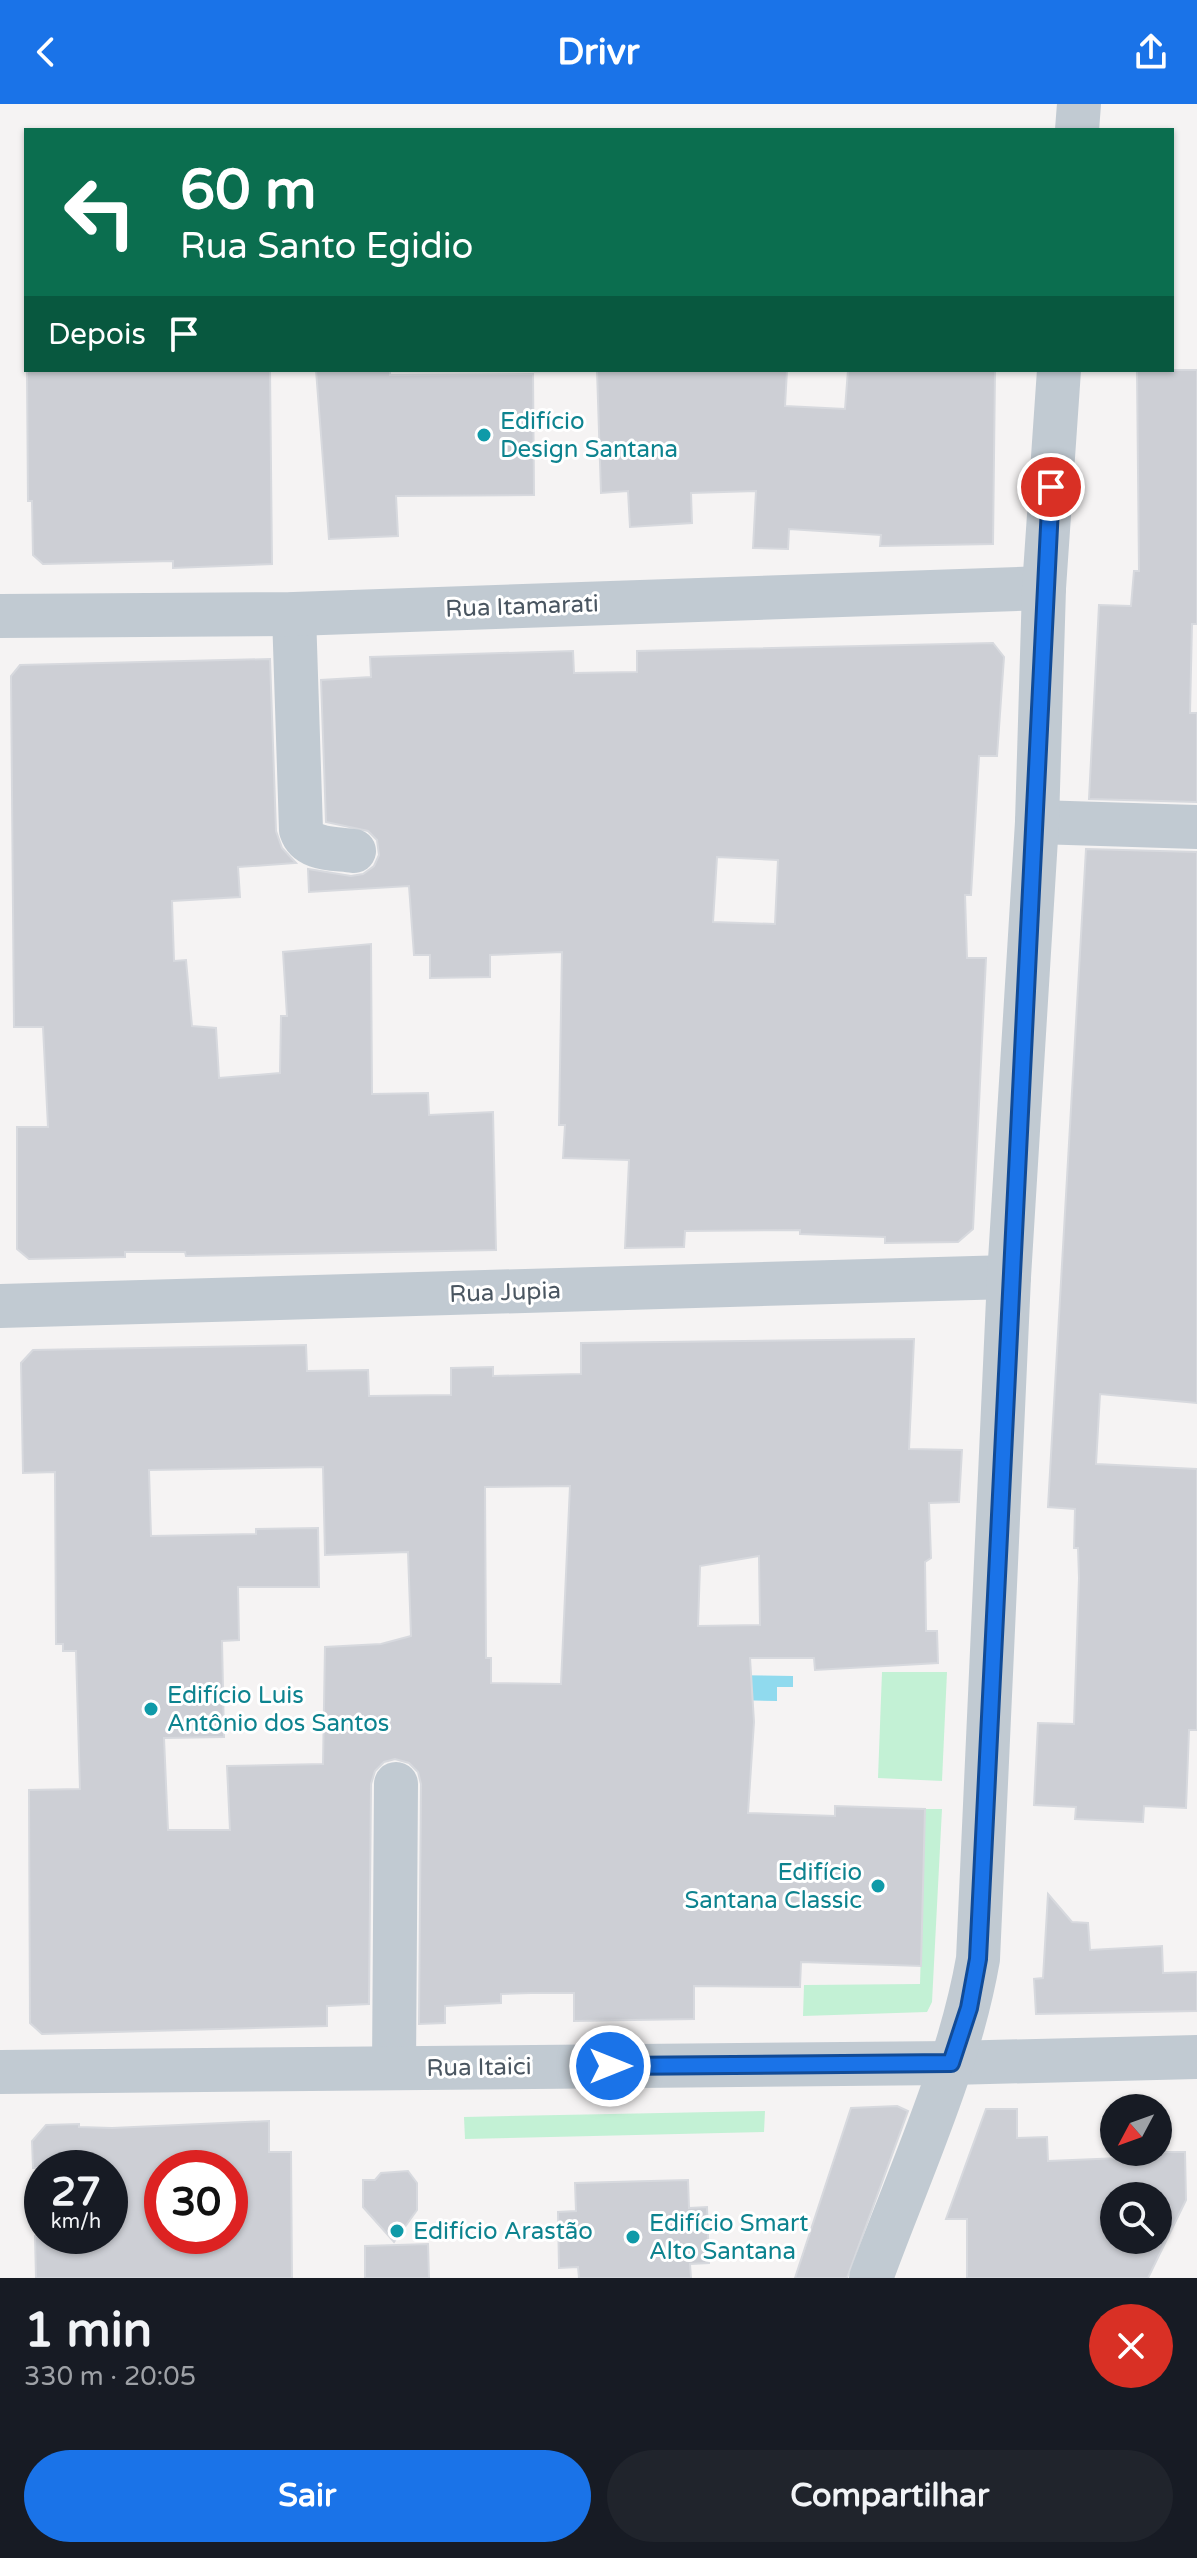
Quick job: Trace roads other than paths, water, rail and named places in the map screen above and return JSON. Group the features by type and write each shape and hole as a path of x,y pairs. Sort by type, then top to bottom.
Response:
{"street":[{"path":"1077,128 1079,104"},
{"path":"871,2278 951,2063 969,2008 978,1959 1009,1277 1037,822 1044,588 1059,372"},
{"name":"Rua Itamarati","path":"0,616 294,614 1044,588"},
{"path":"294,614 301,830 304,838 316,846 354,851"},
{"path":"1037,822 1197,827"},
{"name":"Rua Jupia","path":"0,1306 1009,1277"},
{"path":"394,2068 396,1784"},
{"name":"Rua Itaici","path":"0,2072 951,2063 1197,2057"}],"water":[{"path":"719,1675 793,1676 793,1687 777,1687 777,1701 735,1700"}],"place":[{"name":"Edifício Design Santana","path":"484,435"},
{"name":"Edifício Luis Antônio dos Santos","path":"151,1709"},
{"name":"Edifício Santana Classic","path":"878,1886"},
{"name":"Edifício Arastão","path":"397,2231"},
{"name":"Edifício Smart Alto Santana","path":"633,2237"}]}
